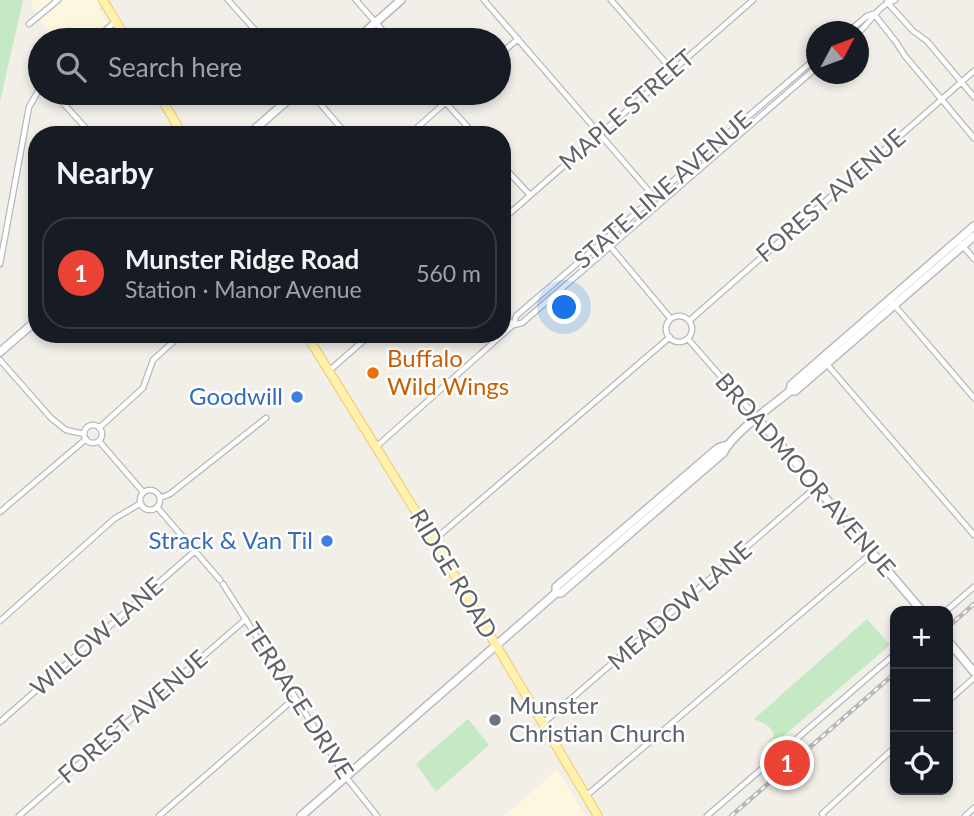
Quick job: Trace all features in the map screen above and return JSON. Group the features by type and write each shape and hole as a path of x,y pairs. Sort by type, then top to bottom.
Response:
{"main road":[{"path":"108,2 120,28"},
{"path":"165,105 178,126"},
{"name":"RIDGE ROAD","path":"312,343 434,541 598,816"}],"street":[{"path":"29,24 58,0"},
{"path":"228,0 253,28"},
{"path":"356,0 381,28"},
{"path":"369,28 401,0"},
{"path":"484,0 509,28"},
{"path":"611,0 672,70"},
{"name":"MAPLE STREET","path":"511,212 753,0"},
{"path":"869,24 874,14 888,1 895,0"},
{"path":"739,1 744,7"},
{"path":"888,1 913,31 927,41 974,97"},
{"path":"861,21 874,14"},
{"path":"874,14 974,138"},
{"path":"108,28 116,21"},
{"path":"511,30 660,203"},
{"path":"511,44 518,38"},
{"name":"STATE LINE AVENUE","path":"513,325 516,316 806,67"},
{"name":"FOREST AVENUE","path":"689,321 974,71"},
{"name":"STATE LINE AVENUE","path":"513,325 522,323 806,77"},
{"path":"0,264 30,105"},
{"path":"65,105 84,126"},
{"path":"258,126 282,105"},
{"path":"321,105 339,126"},
{"path":"419,126 443,105"},
{"path":"449,105 467,126"},
{"path":"755,111 760,116"},
{"path":"511,175 530,196"},
{"path":"301,816 556,593 556,587 718,448 727,445 758,419 790,391 791,386 824,361 960,243 974,226"},
{"path":"960,243 974,236"},
{"path":"605,240 671,319"},
{"path":"960,243 974,260"},
{"path":"892,302 974,398"},
{"path":"683,317 689,321 692,328 688,339 678,342 670,337 667,326 671,319 683,317"},
{"path":"0,352 28,328"},
{"path":"434,541 670,337"},
{"name":"BROADMOOR AVENUE","path":"688,339 918,606"},
{"path":"99,428 143,388 153,360 173,343"},
{"path":"329,371 361,343"},
{"name":"STATE LINE AVENUE","path":"376,447 493,343"},
{"path":"0,360 51,418 66,430 85,436 90,443 99,441 102,436 99,428 88,426 85,436 0,512"},
{"path":"824,361 974,535"},
{"path":"160,498 153,490 144,492 140,497 141,503 148,509 157,507 160,498 170,494 266,418"},
{"path":"99,441 144,492"},
{"name":"MEADOW LANE","path":"542,724 816,487"},
{"path":"0,621 114,519 141,503"},
{"name":"TERRACE DRIVE","path":"157,507 222,582 346,777 377,816"},
{"name":"WILLOW LANE","path":"0,722 195,551"},
{"path":"586,796 872,553"},
{"path":"952,606 974,587"},
{"name":"FOREST AVENUE","path":"19,816 246,619"},
{"path":"953,647 974,672"},
{"path":"707,816 890,658"},
{"path":"953,697 974,678"},
{"path":"159,816 295,698"},
{"path":"823,815 890,752"},
{"path":"964,816 974,808"}],"shaded area":[{"path":"33,0 107,0 98,8 110,28 46,28 32,8"},
{"path":"557,770 586,816 504,816"}],"green space":[{"path":"0,0 23,0 0,102"},
{"path":"867,619 890,645 773,745 769,742 774,736 771,729 754,719"},
{"path":"468,719 489,745 436,792 416,764"}],"railway":[{"path":"953,623 974,604"},
{"path":"731,816 890,677"}],"place":[{"name":"Buffalo Wild Wings","path":"373,373"},
{"name":"Goodwill","path":"297,397"},
{"name":"Strack & Van Til","path":"327,541"},
{"name":"Munster Christian Church","path":"495,720"},
{"name":"Munster Ridge Road","path":"787,763"}]}
